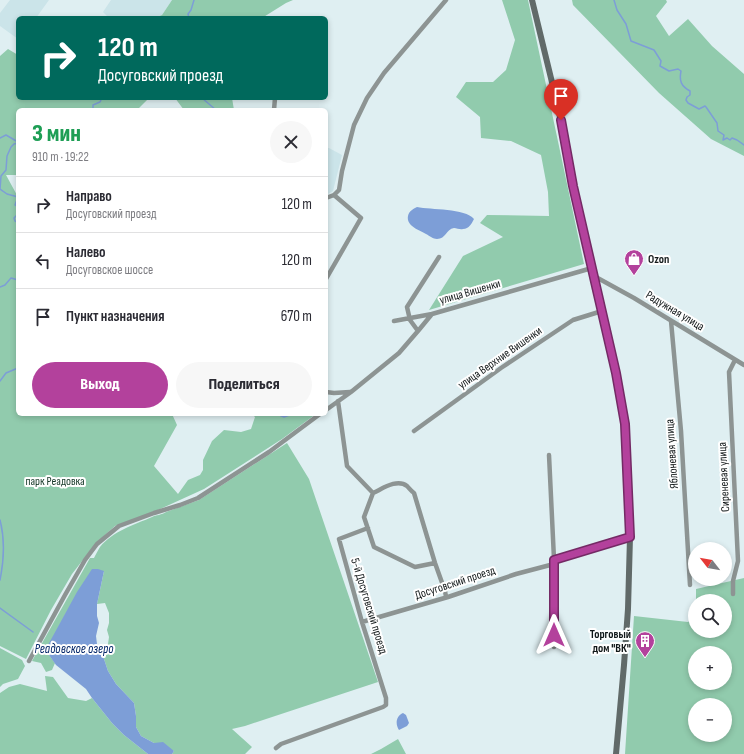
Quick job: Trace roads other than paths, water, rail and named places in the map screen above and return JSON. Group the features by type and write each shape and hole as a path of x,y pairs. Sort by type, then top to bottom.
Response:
{"main road":[{"path":"532,0 558,107 573,186 616,373 625,424 630,537 624,665 616,754"}],"street":[{"path":"328,197 334,195 339,190 342,171 354,125 367,98 384,73 446,0"},
{"path":"328,275 361,218 334,195"},
{"path":"418,331 409,319 407,307 439,257"},
{"name":"улица Вишенки","path":"328,408 399,353 432,314 592,268"},
{"name":"Радужная улица","path":"594,276 634,298 744,365"},
{"name":"улица Верхние Вишенки","path":"414,431 501,368 573,320 602,311"},
{"path":"394,321 432,314"},
{"name":"Яблоневая улица","path":"671,321 681,431 688,551"},
{"name":"Сиреневая улица","path":"733,594 733,581 738,561 729,372 735,360"},
{"path":"328,392 351,392"},
{"path":"338,401 347,466 373,493"},
{"path":"29,661 85,560 97,544 119,526 198,498 269,452 317,416"},
{"path":"549,455 554,562 554,647"},
{"path":"434,562 415,567 374,547 364,517 373,493 391,484 399,482 406,484 414,493 446,598"},
{"name":"5-й Досуговский проезд","path":"276,748 281,744 386,705 386,698 362,622 339,539 368,528"},
{"name":"Досуговский проезд","path":"362,622 446,598 630,537"}],"water":[{"path":"417,207 456,211 470,215 474,219 467,228 451,229 440,239 436,239 417,229 409,222 409,213"},
{"name":"Реадовское озеро","path":"92,569 104,571 97,604 97,616 99,623 96,636 97,644 108,671 116,684 134,703 136,727 141,736 154,743 163,742 174,751 172,754 148,754 124,735 112,723 86,689 56,665 49,655 48,645 77,592"},
{"path":"403,713 406,715 409,723 407,726 399,730 397,720"}],"waterway":[{"path":"188,16 194,0"},
{"path":"614,0 617,10 626,24 631,41 654,50 661,61 660,66 669,71 678,69 681,71 681,83 690,91 690,95 686,100 688,103 699,109 705,106 706,107 717,123 718,131 724,135 723,140 727,138 730,140 732,138 744,145"},
{"path":"93,108 93,105 101,100"},
{"path":"204,100 214,108"},
{"path":"0,138 6,135 16,141"},
{"path":"16,144 11,147 7,156 6,170 1,176 0,189 7,194 16,196"},
{"path":"16,202 16,206"},
{"path":"16,216 14,218 16,222"},
{"path":"0,287 5,285 11,278 16,279"},
{"path":"0,381 6,373 16,369"},
{"path":"282,416 287,416"},
{"path":"0,520 3,535 0,580"},
{"path":"0,608 33,632"}],"place":[{"name":"Ozon","path":"634,276"},
{"name":"Торговый дом \"ВК\"","path":"645,658"}],"park label":[{"name":"парк Реадовка","path":"55,481"}]}
